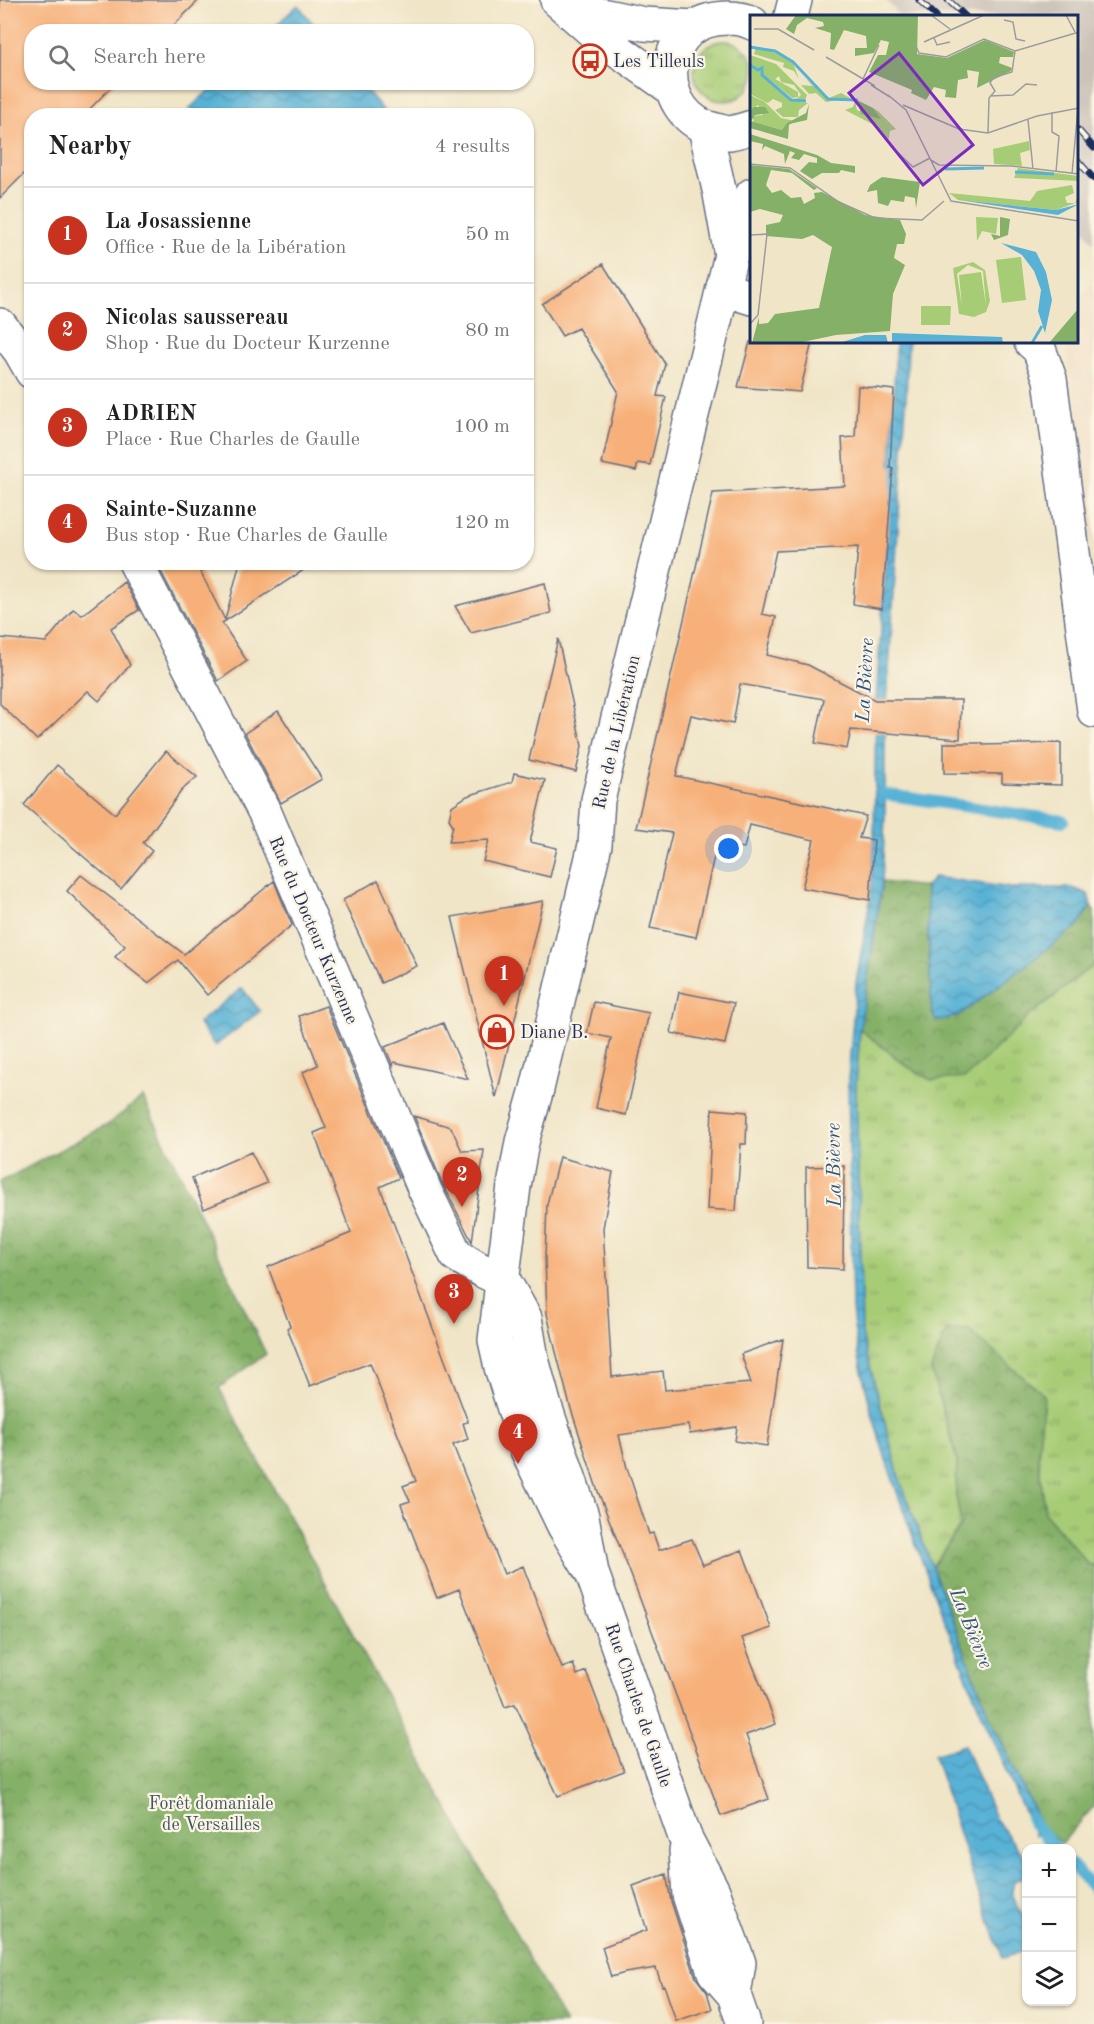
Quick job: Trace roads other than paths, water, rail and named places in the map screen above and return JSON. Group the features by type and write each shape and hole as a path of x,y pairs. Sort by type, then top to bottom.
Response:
{"main road":[{"path":"791,15 795,0"},
{"path":"562,4 644,24 694,27"},
{"path":"562,4 598,36 671,88"},
{"path":"742,13 708,20 694,27 681,40 672,57 670,75 671,88 680,108 691,120 705,128 729,133 750,128"},
{"name":"Rue de la Libération","path":"504,1281 507,1229 522,1142 537,1089 595,845 598,800 738,294 720,194 705,128"},
{"name":"Rue de la Libération","path":"731,255 740,237 750,202"},
{"path":"0,325 24,358"},
{"path":"1034,344 1040,349 1050,380 1094,711"},
{"name":"Rue du Docteur Kurzenne","path":"139,570 265,813 423,1188 456,1255 504,1281"},
{"name":"Rue Charles de Gaulle","path":"504,1281 496,1320 495,1340 527,1450 564,1526 592,1574 685,1837 689,1896 714,1972 739,2009"}],"water":[{"path":"298,5 313,24 278,24"},
{"path":"209,90 367,90 381,108 190,108"},
{"path":"896,344 908,344 885,733 882,882 860,1029 856,1085 862,1335 899,1477 989,1715 1041,1826 1035,1836 958,1655 895,1487 868,1399 852,1309 848,1080 856,983 870,900 874,840 876,700 887,546"},
{"path":"934,877 1011,888 1073,888 1088,894 1091,906 1078,926 958,1016 936,1021 932,1012 926,887"},
{"path":"242,988 260,1011 215,1046 198,1023"},
{"path":"964,1745 995,1818 1022,1855 1022,1878 1014,1881 1012,1891 1022,1914 1022,1951 1003,1958 974,1880 934,1755"}],"waterway":[{"path":"883,794 1063,821"},
{"name":"La Bièvre","path":"1031,1817 1034,1824 1052,1844"},
{"name":"La Bièvre","path":"1076,1869 1094,1889"}],"railway":[{"path":"919,0 935,15"},
{"path":"948,0 964,15"},
{"path":"1079,131 1094,148"},
{"path":"1079,162 1094,179"}],"place":[{"name":"Les Tilleuls","path":"590,61"},
{"name":"La Josassienne","path":"504,1006"},
{"name":"Diane B.","path":"497,1032"},
{"name":"Nicolas saussereau","path":"462,1207"},
{"name":"ADRIEN","path":"454,1324"},
{"name":"Sainte-Suzanne","path":"518,1464"}],"park label":[{"name":"Forêt domaniale de Versailles","path":"211,1813"}]}
